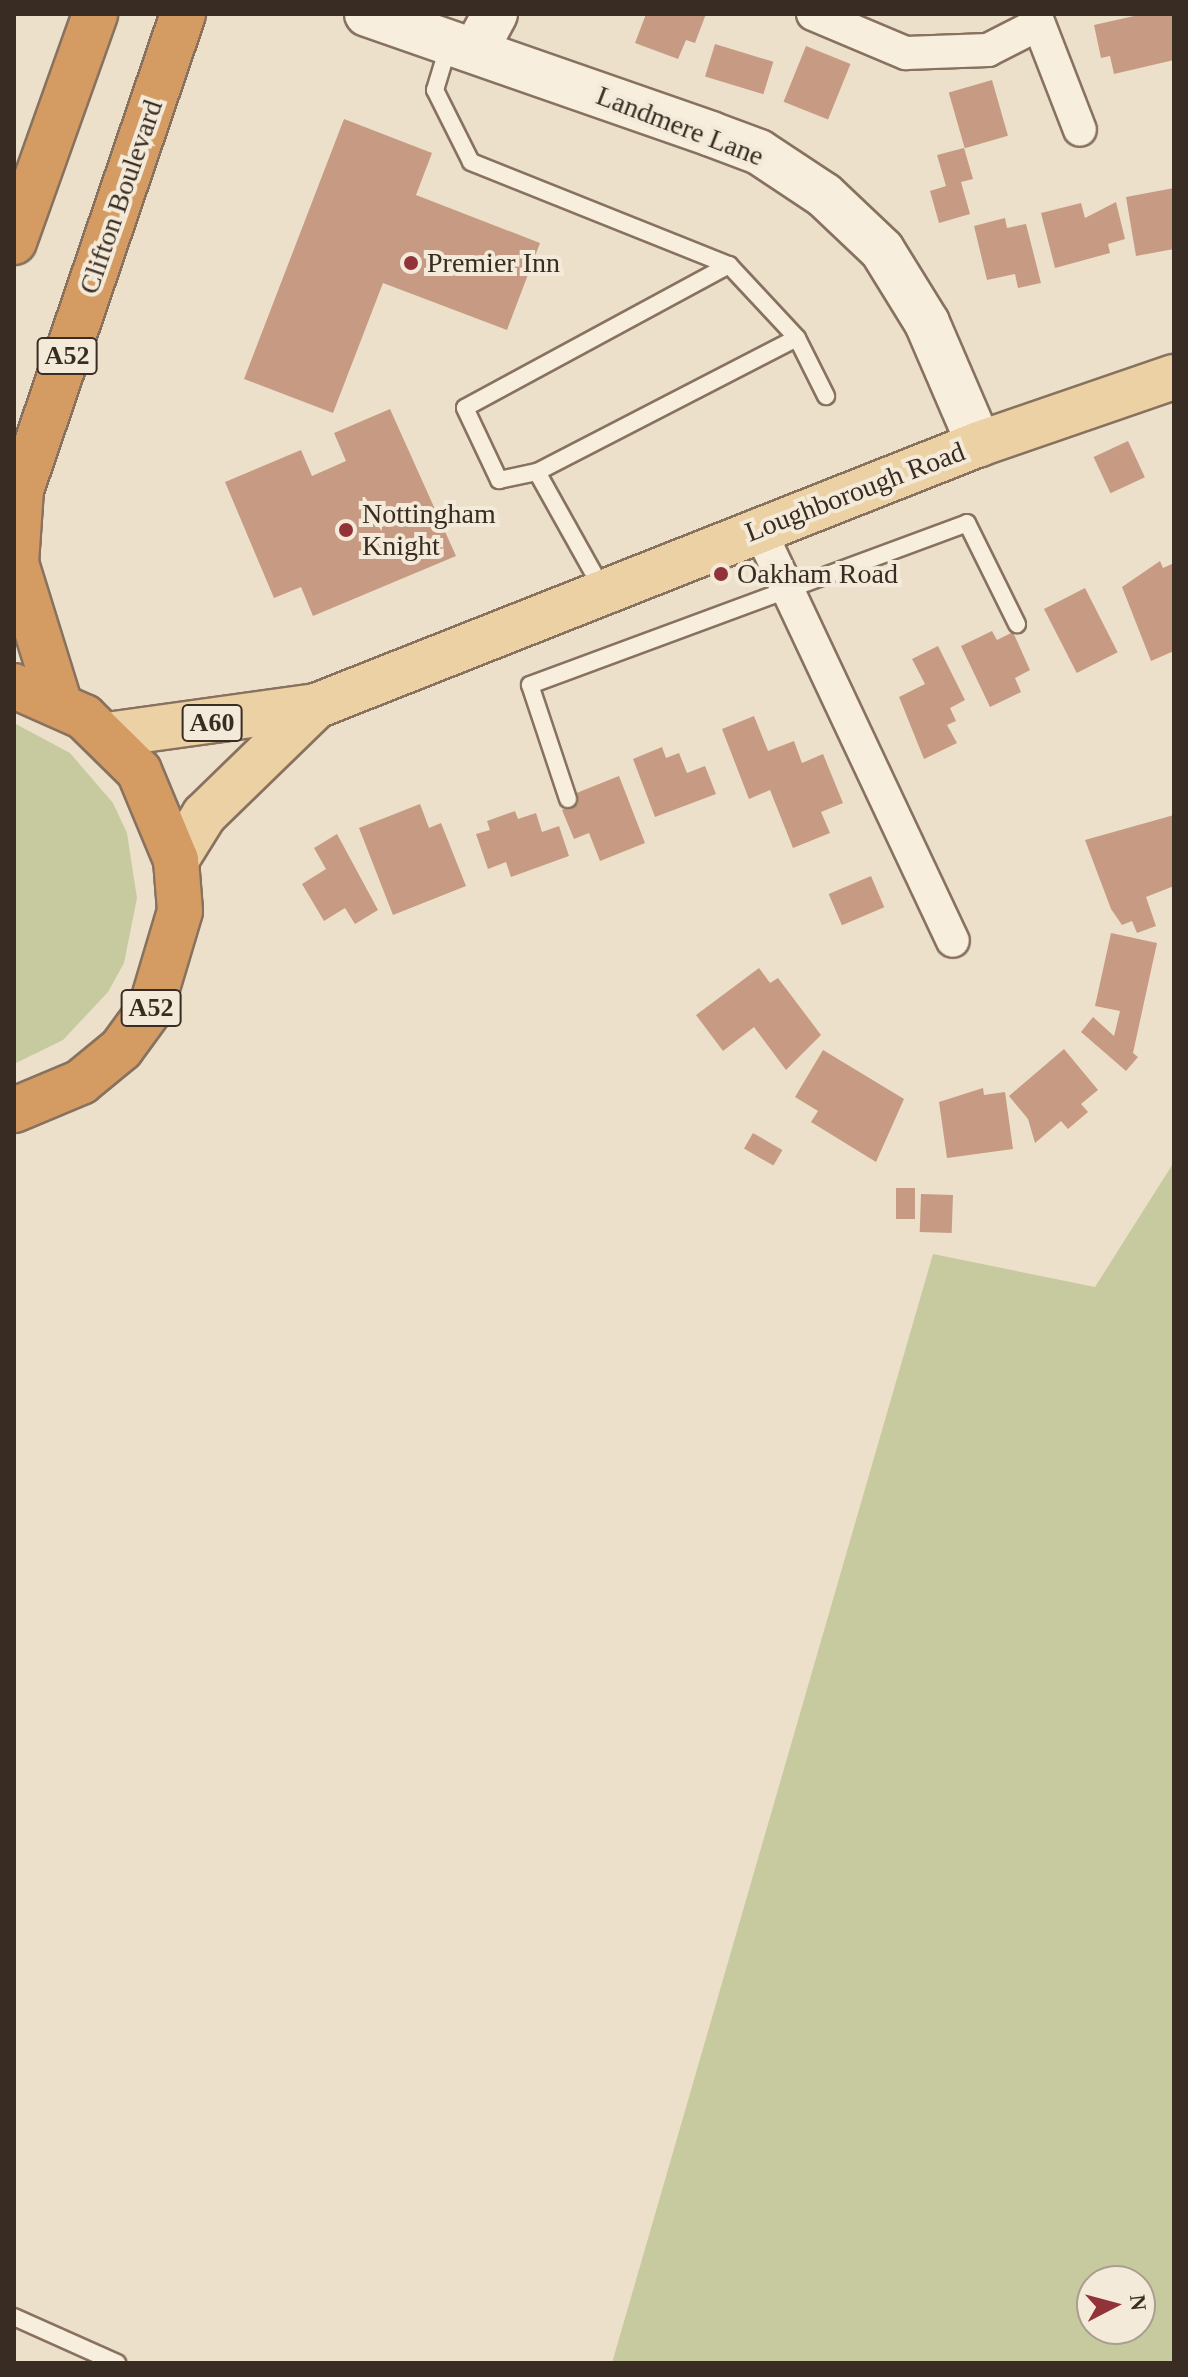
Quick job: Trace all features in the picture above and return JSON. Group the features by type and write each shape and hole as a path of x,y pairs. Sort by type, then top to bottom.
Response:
{"highway":[{"path":"14,242 95,14"},
{"name":"Clifton Boulevard","path":"59,702 16,563 21,490 183,14"},
{"name":"A52","path":"14,686 59,702 107,735 145,782 176,860 180,911 151,1008 121,1049 21,1114"}],"main road":[{"name":"Loughborough Road","path":"107,735 316,706 979,444 1174,377"},
{"name":"Loughborough Road","path":"176,860 204,815 316,706"}],"street":[{"name":"Landmere Lane","path":"367,14 473,36 759,152 824,195 890,262 927,323 979,444"},
{"path":"813,14 906,53 988,50 1036,20 1080,130"},
{"path":"759,529 953,941"}],"lane":[{"path":"473,36 435,90 471,162 729,265 797,338 826,396"},
{"path":"729,265 465,408 499,480 537,472 797,338"},
{"path":"537,472 603,591"},
{"path":"568,799 530,685 967,523 1017,624"},
{"path":"14,2317 117,2363"}],"green space":[{"path":"14,723 70,753 113,803 127,833 137,898 124,963 108,992 63,1040 14,1064"},
{"path":"1174,1162 1172,2363 612,2363 933,1254 1095,1287"}],"building":[{"path":"646,14 706,14 695,43 686,40 678,59 635,43"},
{"path":"1143,14 1173,14 1174,60 1114,74 1110,56 1101,58 1094,25"},
{"path":"715,44 773,62 763,94 705,77"},
{"path":"806,46 851,64 828,120 784,102"},
{"path":"992,80 1008,136 965,148 949,92"},
{"name":"Premier Inn","path":"344,119 432,153 416,195 540,243 507,330 383,283 333,413 244,379"},
{"path":"964,148 973,179 961,182 970,214 939,223 930,191 946,186 937,155"},
{"path":"1174,188 1174,249 1136,256 1126,197"},
{"path":"1116,202 1125,239 1108,244 1110,253 1055,268 1041,213 1081,203 1085,218"},
{"path":"1005,218 1007,228 1026,224 1041,283 1018,288 1015,274 987,280 974,226"},
{"name":"Nottingham Knight","path":"390,409 456,556 313,616 301,587 274,598 225,482 301,450 312,476 346,461 334,433"},
{"path":"1128,441 1145,477 1110,493 1094,457"},
{"path":"1160,561 1163,568 1174,563 1174,651 1151,661 1122,587"},
{"path":"1085,588 1118,652 1077,673 1044,609"},
{"path":"992,631 997,640 1013,632 1030,670 1015,678 1021,692 990,707 961,646"},
{"path":"938,646 965,700 950,708 956,721 947,725 957,743 924,759 899,697 925,684 912,659"},
{"path":"754,716 768,751 794,741 802,763 823,754 843,803 821,812 830,833 793,848 770,790 749,799 722,729"},
{"path":"662,747 666,758 679,753 687,773 705,766 716,794 655,817 633,759"},
{"path":"619,776 645,843 600,861 589,833 574,839 562,810 578,804 574,794"},
{"path":"420,804 429,828 441,823 466,886 393,915 359,828"},
{"path":"515,811 518,819 536,813 542,832 559,826 569,856 511,877 506,862 488,869 476,834 490,830 487,821"},
{"path":"1174,815 1174,886 1146,897 1156,926 1137,933 1132,921 1122,925 1111,909 1085,840"},
{"path":"337,834 378,910 355,924 345,908 324,921 302,884 326,869 314,848"},
{"path":"871,876 884,907 842,925 829,894"},
{"path":"1111,933 1157,943 1133,1053 1138,1057 1126,1071 1081,1032 1093,1017 1114,1036 1120,1011 1095,1006"},
{"path":"759,968 770,983 778,978 821,1035 786,1070 754,1027 723,1051 696,1015"},
{"path":"1064,1049 1098,1090 1081,1104 1088,1112 1068,1129 1061,1121 1035,1143 1028,1119 1009,1096"},
{"path":"823,1050 904,1099 876,1162 811,1122 818,1111 795,1097"},
{"path":"983,1088 984,1095 1005,1092 1013,1149 947,1158 939,1102"},
{"path":"753,1133 782,1150 773,1166 744,1149"},
{"path":"896,1188 915,1188 915,1219 896,1219"},
{"path":"921,1194 953,1195 952,1233 920,1232"}],"place":[{"name":"Premier Inn","path":"411,263"},
{"name":"Nottingham Knight","path":"346,530"},
{"name":"Oakham Road","path":"721,574"}]}
